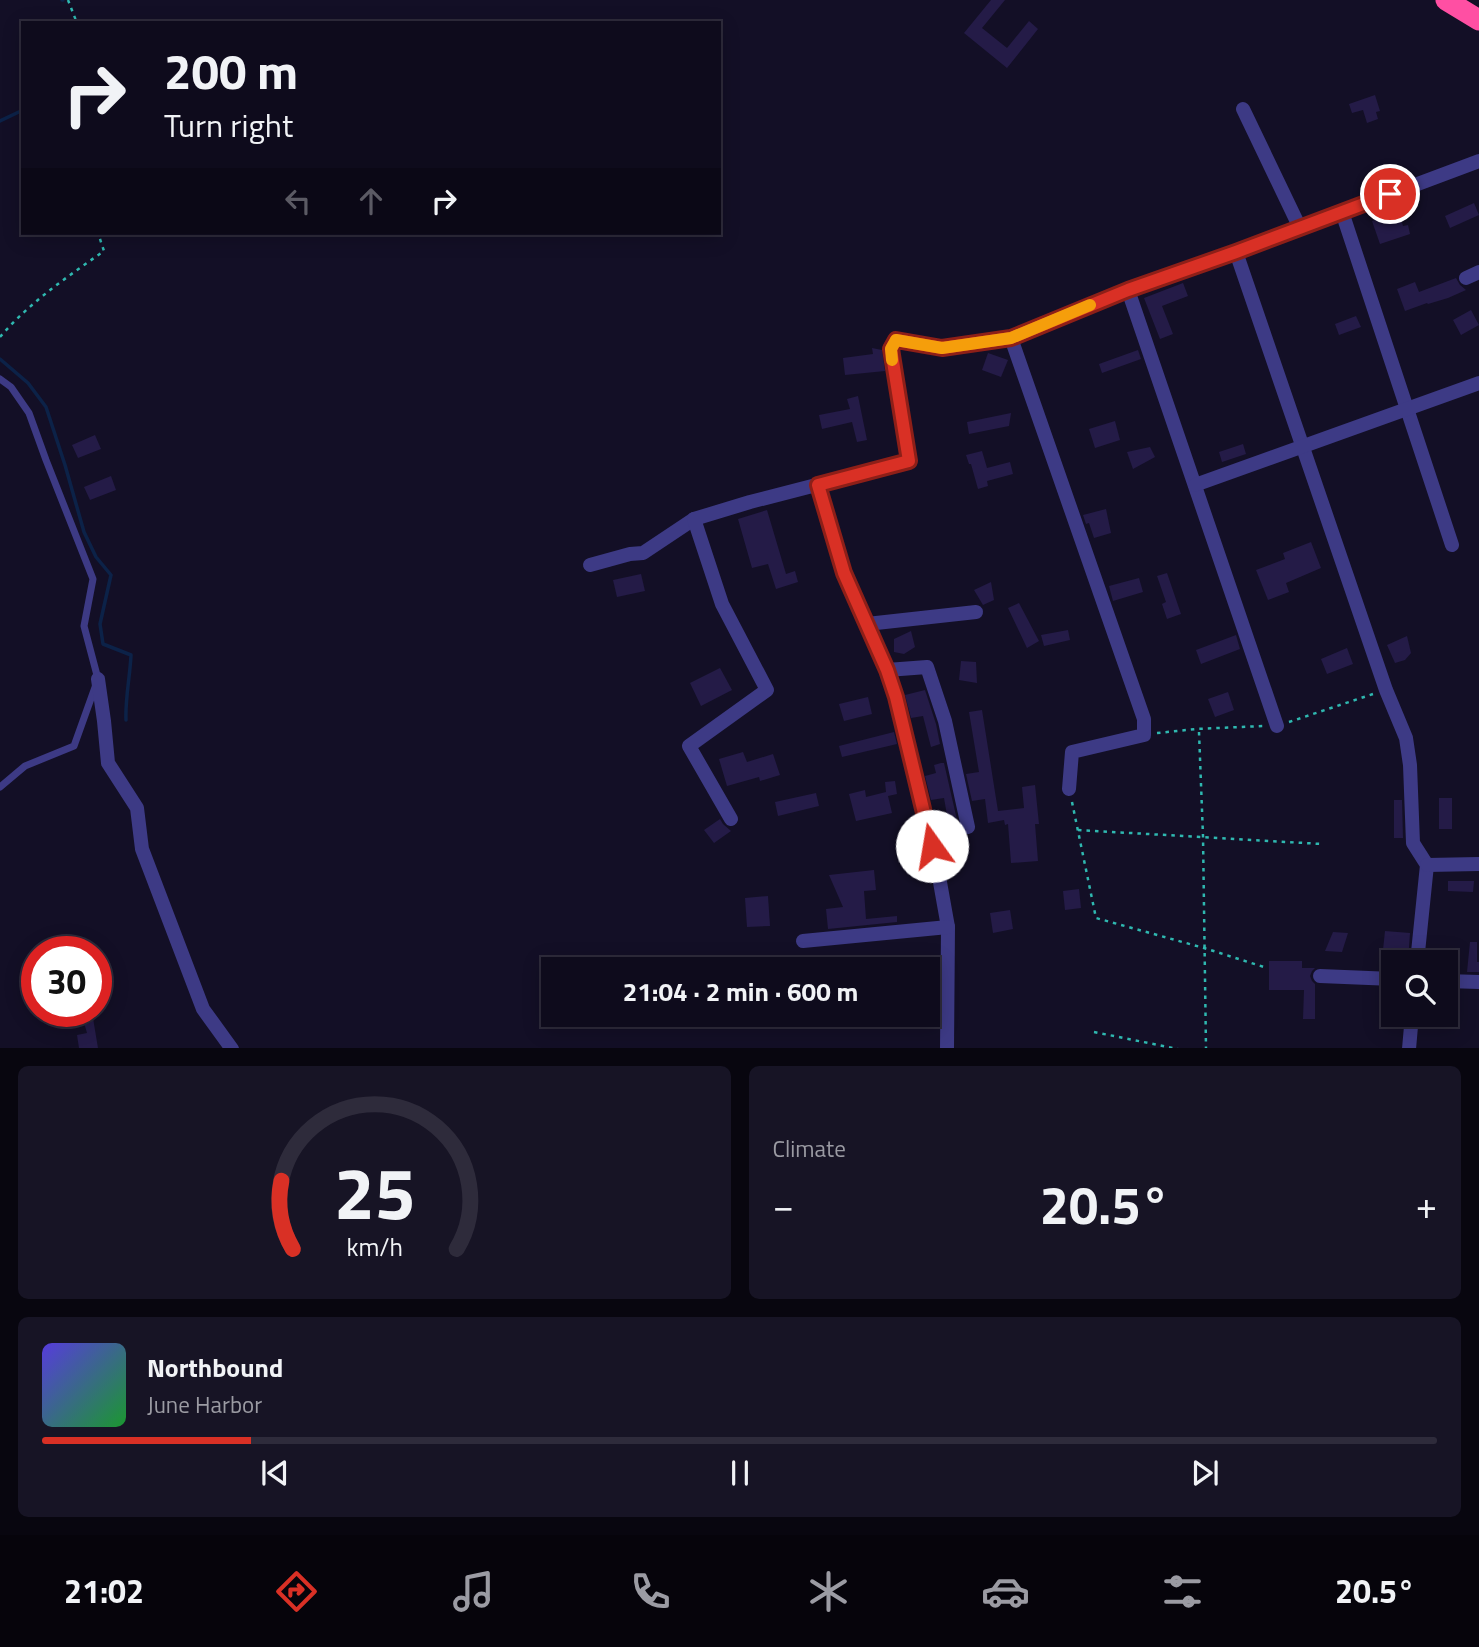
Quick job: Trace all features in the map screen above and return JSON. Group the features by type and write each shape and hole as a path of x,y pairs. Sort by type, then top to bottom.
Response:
{"highway":[{"path":"1446,0 1479,20"}],"street":[{"path":"1243,109 1300,228"},
{"path":"590,565 643,552 694,519 909,461 891,349 896,340 942,348 1011,338 1128,290 1479,161"},
{"path":"1342,212 1452,545"},
{"path":"1236,252 1382,677 1406,738 1410,765 1413,843 1427,866 1419,950"},
{"path":"1128,290 1277,726"},
{"path":"1011,338 1144,719 1144,735 1072,752 1069,789"},
{"path":"1195,485 1479,383"},
{"path":"818,485 844,573 887,670 896,697 931,844 948,928 947,1048"},
{"path":"694,519 722,604 767,690 689,746 731,819"},
{"path":"867,624 976,612"},
{"path":"887,670 927,667 945,721 968,827"},
{"path":"98,679 107,763 137,808 142,849 203,1009 232,1048"},
{"path":"1427,866 1479,864"},
{"path":"803,942 948,928"},
{"path":"1320,976 1381,979"},
{"path":"1458,981 1479,982"},
{"path":"1409,1048 1411,1027"}],"lane":[{"path":"0,379 11,387 29,413 93,579 84,626 98,679 74,746 25,766 0,787"}],"path":[{"path":"68,0 76,21"},
{"path":"0,337 53,286 104,251 99,235"},
{"path":"1199,732 1206,1048"},
{"path":"1069,789 1096,918 1264,967"},
{"path":"1077,830 1322,844"},
{"path":"1094,1032 1178,1048"}],"building":[{"path":"991,0 1005,0 982,28 1007,48 1029,21 1038,29 1007,68 964,33"},
{"path":"1375,95 1380,111 1376,112 1378,119 1367,123 1363,110 1352,113 1349,104"},
{"path":"1474,203 1479,215 1450,228 1445,216"},
{"path":"1399,212 1403,226 1408,225 1410,234 1380,244 1372,221"},
{"path":"1456,278 1466,290 1405,311 1397,289 1415,282 1419,292"},
{"path":"1183,283 1188,296 1162,306 1173,334 1160,339 1144,298"},
{"path":"1471,310 1479,325 1461,335 1453,320"},
{"path":"1356,316 1361,327 1339,335 1335,324"},
{"path":"872,348 882,350 885,371 845,375 843,358 873,354"},
{"path":"1138,350 1141,359 1102,373 1099,364"},
{"path":"988,353 1008,360 1001,377 982,370"},
{"path":"858,396 867,440 857,442 852,422 822,429 819,415 850,409 847,399"},
{"path":"1011,413 1009,426 969,434 967,422"},
{"path":"1115,421 1120,440 1095,448 1089,429"},
{"path":"95,435 101,449 78,458 72,445"},
{"path":"1243,444 1246,454 1222,462 1219,452"},
{"path":"1150,447 1155,457 1133,469 1127,452"},
{"path":"982,451 987,468 1010,462 1013,474 987,481 988,486 978,489 966,455"},
{"path":"111,476 116,490 90,500 84,487"},
{"path":"1106,509 1111,533 1094,538 1083,515"},
{"path":"767,510 786,574 795,571 798,582 776,589 768,564 752,568 738,519"},
{"path":"1311,542 1321,568 1286,583 1289,592 1268,600 1256,570 1285,559 1283,553"},
{"path":"1167,573 1181,614 1167,619 1162,604 1166,602 1157,576"},
{"path":"641,574 645,591 617,597 613,580"},
{"path":"1139,578 1143,592 1113,601 1109,586"},
{"path":"991,582 994,600 983,605 974,590"},
{"path":"1019,603 1039,641 1027,648 1008,608"},
{"path":"1068,630 1070,640 1044,646 1041,635"},
{"path":"911,631 915,647 904,654 894,652 894,639"},
{"path":"1236,635 1240,649 1201,664 1196,650"},
{"path":"1407,636 1411,653 1405,660 1395,663 1387,645"},
{"path":"1347,648 1353,664 1327,674 1321,659"},
{"path":"961,661 976,662 977,683 959,680"},
{"path":"720,668 732,690 701,706 690,683"},
{"path":"925,690 940,744 931,747 923,716 911,718 905,695"},
{"path":"1228,692 1234,710 1215,717 1208,699"},
{"path":"868,697 872,714 844,721 839,704"},
{"path":"982,710 998,811 1024,808 1022,787 1035,785 1039,824 1035,824 1038,861 1011,863 1008,824 1005,825 1004,820 988,823 985,799 972,801 966,774 979,772 969,712"},
{"path":"894,732 897,744 842,757 839,746"},
{"path":"743,752 747,762 773,754 780,775 760,781 759,777 727,786 719,759"},
{"path":"944,763 957,820 948,821 944,798 931,800 925,776 936,773 934,765"},
{"path":"895,781 897,794 888,796 892,813 856,821 849,794 865,790 866,797 886,792 885,782"},
{"path":"816,793 819,806 778,816 775,802"},
{"path":"1439,798 1452,798 1452,829 1439,829"},
{"path":"1394,800 1402,800 1403,838 1394,838"},
{"path":"720,819 731,831 714,843 704,830"},
{"path":"874,870 876,890 864,891 866,919 897,916 897,922 828,929 826,909 843,907 829,875"},
{"path":"1448,881 1474,881 1473,892 1448,891"},
{"path":"1079,889 1081,908 1065,910 1063,891"},
{"path":"768,896 770,926 747,927 745,898"},
{"path":"1010,910 1013,929 993,933 990,913"},
{"path":"1385,931 1410,933 1409,950 1383,950"},
{"path":"1333,932 1348,933 1342,952 1325,951"},
{"path":"1470,942 1477,942 1479,972 1467,972"},
{"path":"1269,961 1302,961 1302,968 1315,968 1310,976 1315,984 1315,1019 1303,1019 1304,990 1269,990"},
{"path":"85,1027 94,1027 98,1048 79,1048 77,1035 87,1033"}],"waterway":[{"path":"0,121 21,111"},
{"path":"0,359 28,383 46,407 84,532 96,557 111,575 100,624 103,644 131,655 126,720"}],"slow traffic":[{"path":"892,360 891,349 896,340 942,348 1011,338 1090,305"}],"route":[{"path":"932,846 896,697 887,670 844,573 818,485 909,461 891,349 896,340 942,348 1011,338 1128,290 1390,194"}]}
